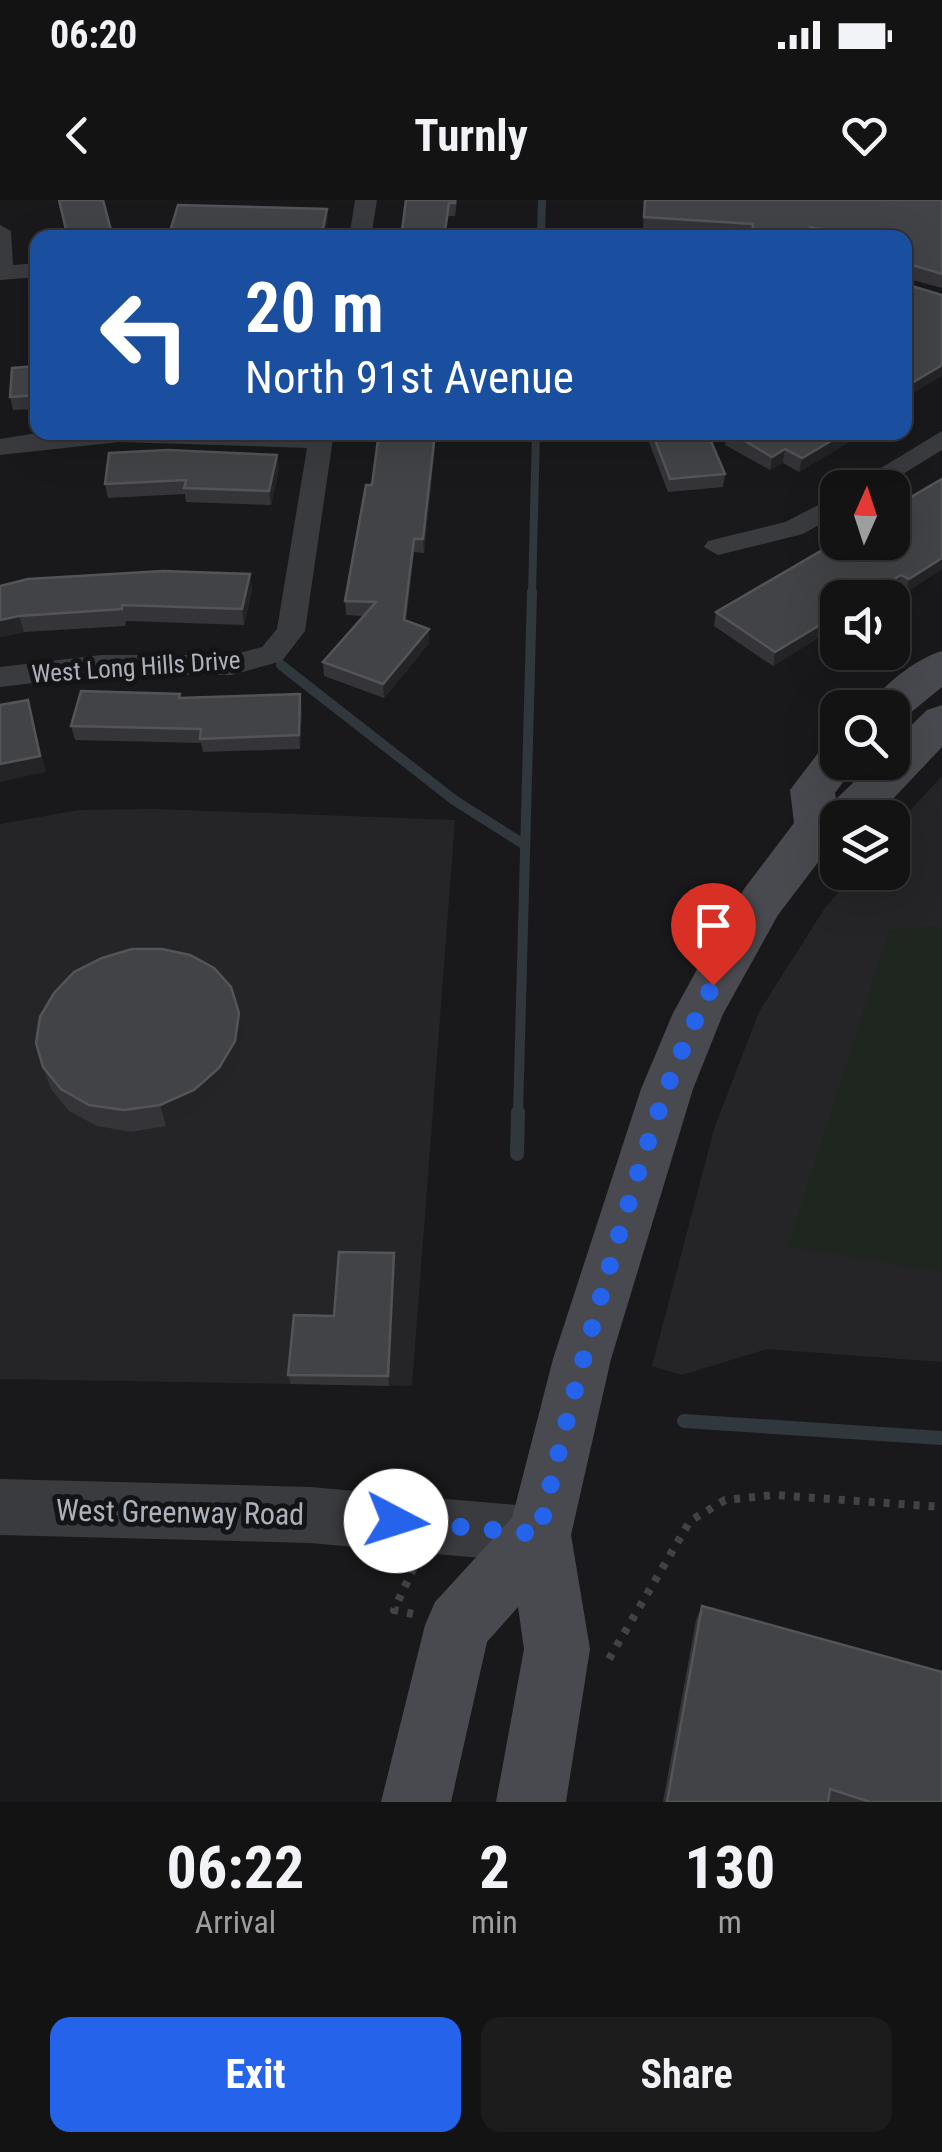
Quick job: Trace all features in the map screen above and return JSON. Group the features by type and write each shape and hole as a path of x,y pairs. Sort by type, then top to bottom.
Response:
{"main road":[{"path":"910,690 942,664"},
{"path":"531,1802 557,1648 539,1534 582,1360 667,1089 698,1012 761,902 817,826 857,808 942,720"},
{"path":"817,826 812,790 820,780"},
{"path":"416,1802 458,1625 539,1534"}],"street":[{"path":"361,230 366,200"},
{"path":"0,230 1,273 30,271"},
{"path":"0,447 65,440"},
{"name":"West Long Hills Drive","path":"0,678 100,665 232,665 272,654 291,631 321,440"},
{"path":"892,470 942,440"},
{"path":"718,546 794,528 820,513"},
{"name":"West Greenway Road","path":"0,1507 310,1514 539,1534"}],"path":[{"path":"557,1648 607,1661 690,1521 725,1500 774,1495 942,1507"},
{"path":"434,1524 394,1610 458,1625"}],"shaded area":[{"path":"942,776 942,1362 767,1349 682,1375 652,1366 714,1129 759,1012 824,909 840,890 910,890 910,811"},
{"path":"156,809 455,820 412,1386 0,1379 0,824 79,810"},
{"path":"934,926 942,930 942,1272 788,1246 889,930"}],"building":[{"path":"59,200 103,200 111,230 66,230"},
{"path":"406,200 455,200 449,203 445,230 402,230"},
{"path":"645,200 942,200 942,274 912,265 912,230 753,230 753,224 644,217"},
{"path":"178,205 327,209 323,230 170,230"},
{"path":"912,286 942,295 942,365 912,383"},
{"path":"30,367 30,396 10,397 12,368"},
{"path":"378,440 434,440 423,539 414,539 404,620 429,629 383,684 323,662 376,602 345,601 366,485 372,485"},
{"path":"655,440 710,440 725,474 670,479"},
{"path":"743,440 832,440 802,458 785,449 772,457"},
{"path":"168,450 277,455 269,491 184,488 186,480 105,484 109,453"},
{"path":"942,479 942,558 909,579 901,575 893,580 820,580 820,625 775,652 716,612 820,551 820,560 910,560 910,498"},
{"path":"163,571 250,574 242,609 122,605 122,609 0,620 0,586 28,579"},
{"path":"81,691 180,694 179,698 300,694 299,735 200,739 201,729 71,726"},
{"path":"28,700 40,756 0,764 0,705"},
{"path":"132,949 162,949 190,955 214,968 231,987 239,1013 235,1041 219,1068 194,1090 160,1105 124,1110 89,1105 61,1089 43,1067 36,1043 40,1017 54,993 74,972"},
{"path":"339,1252 394,1253 388,1376 288,1375 294,1315 334,1316"},
{"path":"702,1606 942,1672 942,1802 870,1802 830,1789 828,1802 667,1802"}],"waterway":[{"path":"541,230 542,200"},
{"path":"532,594 536,440"},
{"path":"518,1114 532,592"},
{"path":"281,665 454,800 525,845"},
{"path":"517,1154 518,1112"},
{"path":"684,1421 942,1438"}],"route":[{"path":"396,1521 539,1534 582,1360 636,1180 667,1089 713,985"}]}
